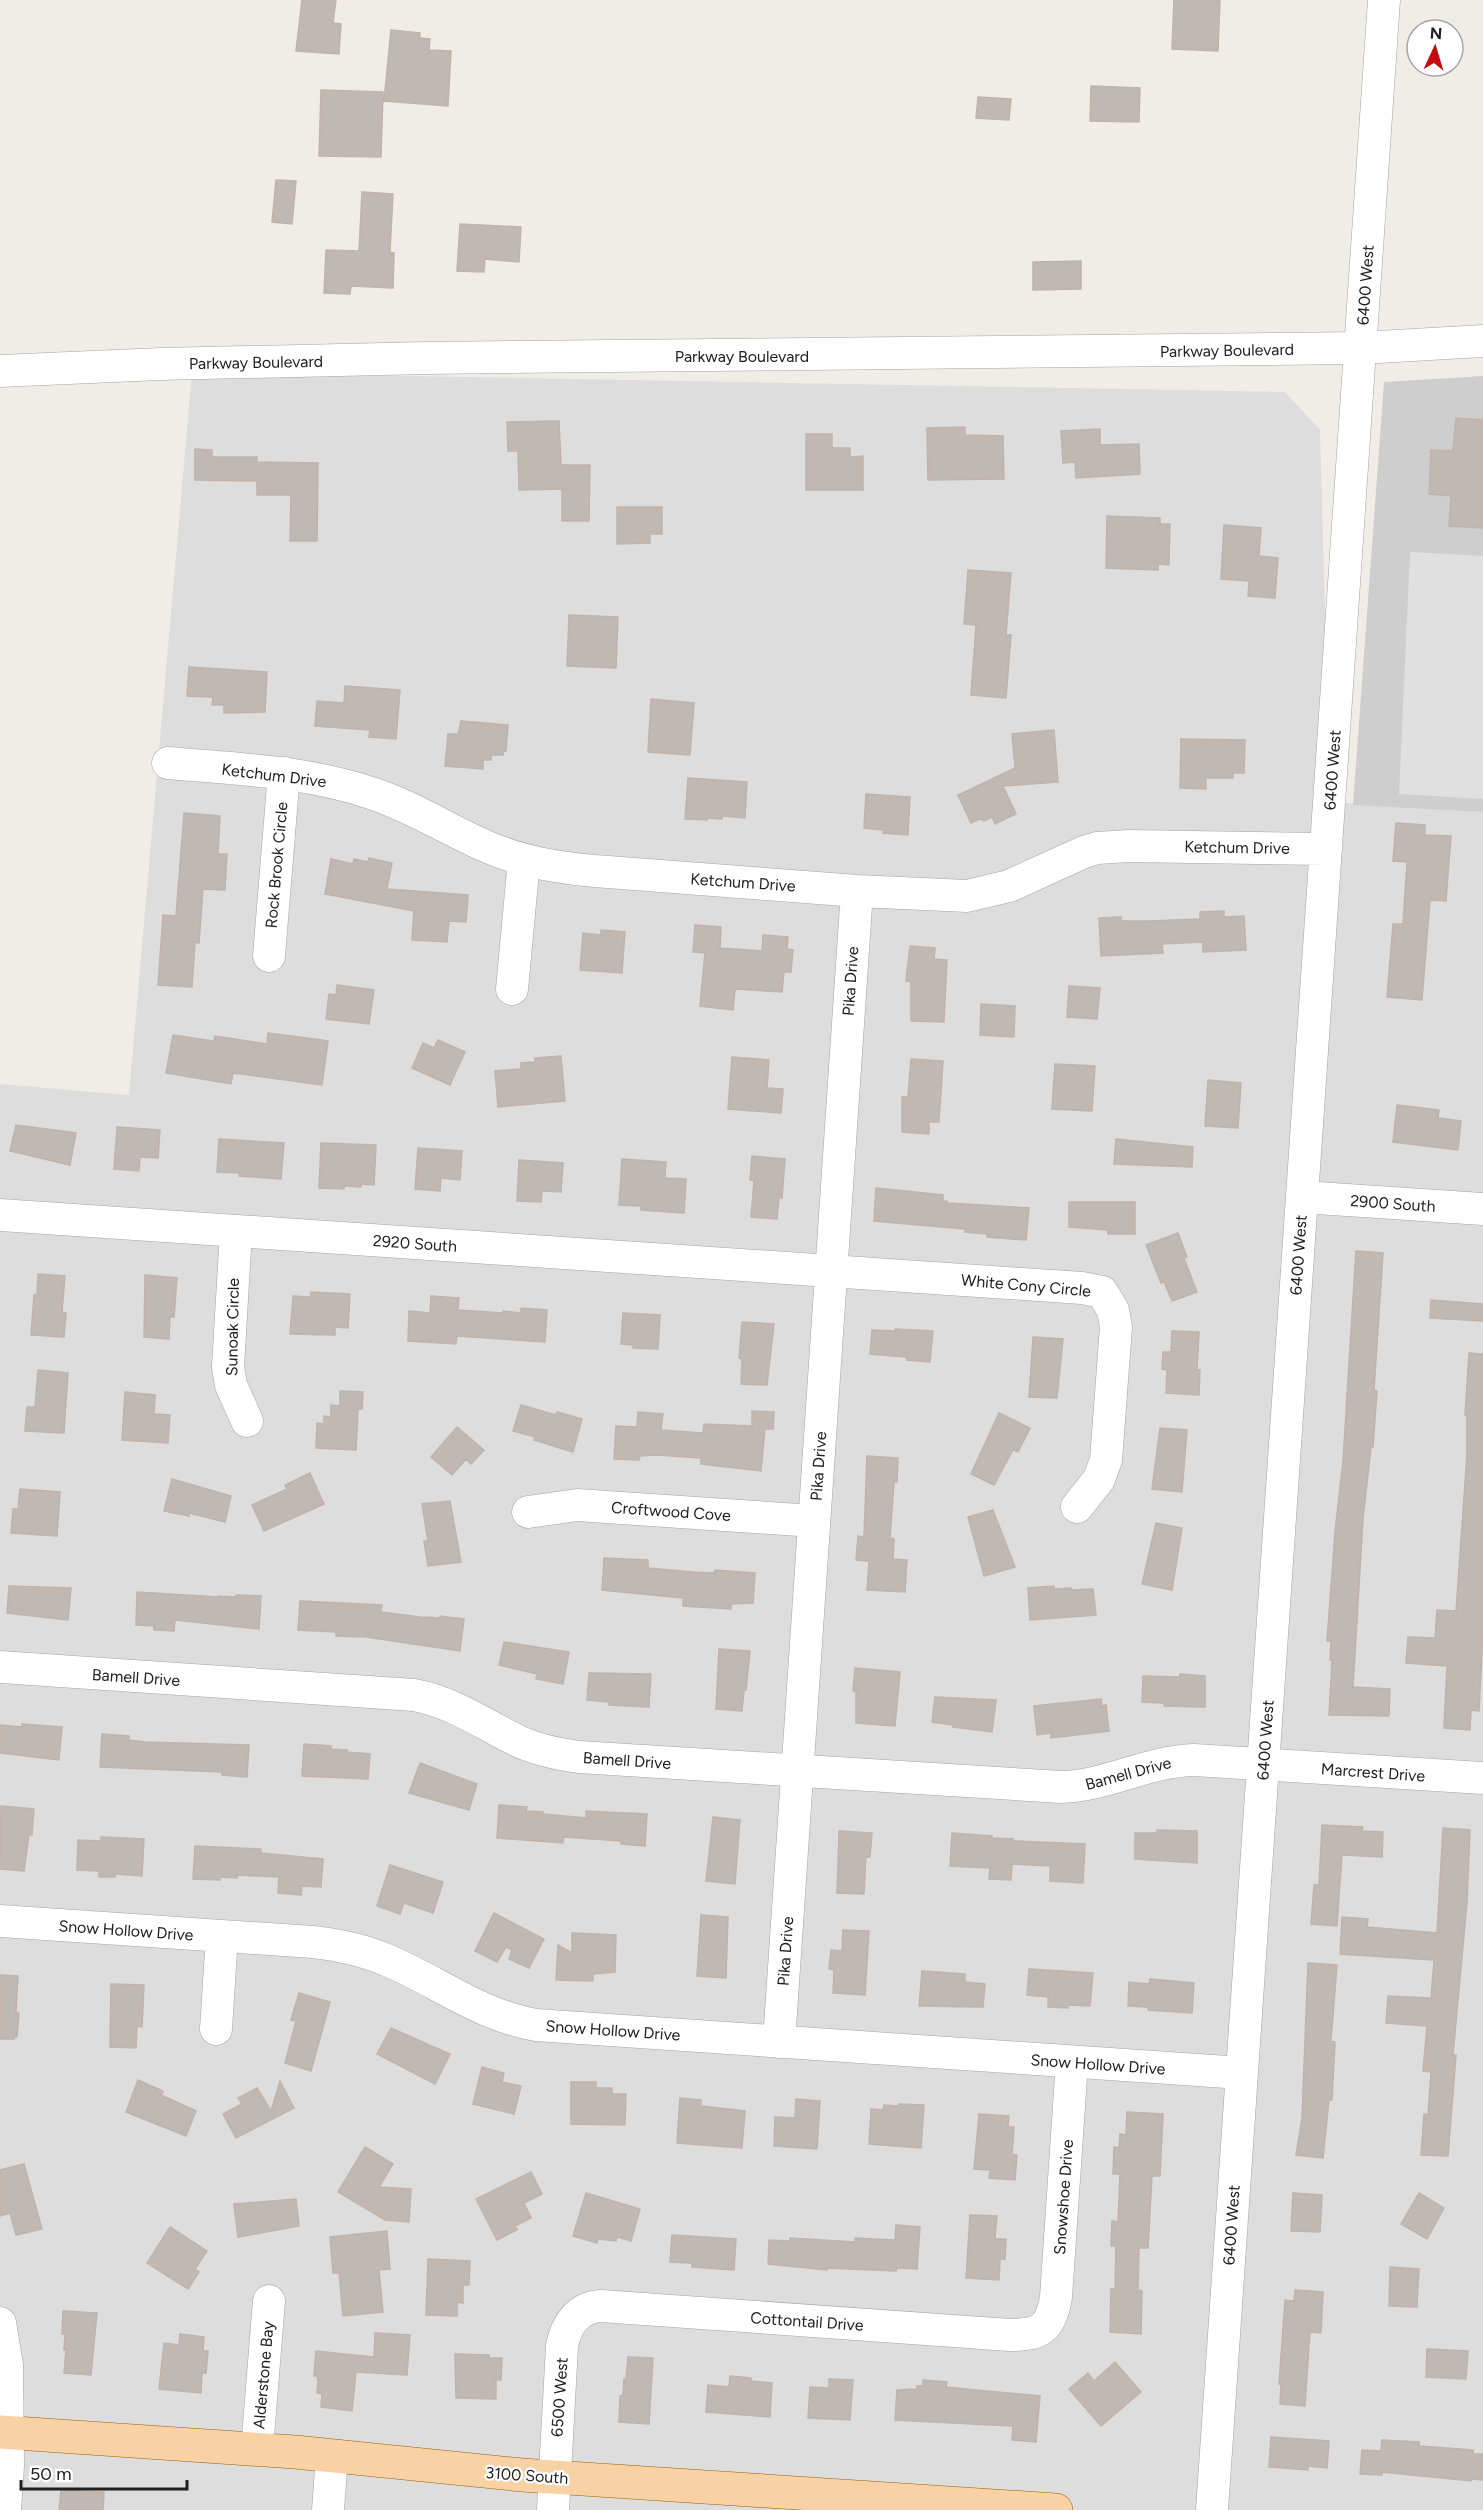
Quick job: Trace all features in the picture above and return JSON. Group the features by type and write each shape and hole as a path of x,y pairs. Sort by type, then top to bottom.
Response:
{"main road":[{"name":"3100 South","path":"4,2432 257,2449 469,2471 1056,2510"}],"street":[{"name":"6400 West","path":"1212,2510 1384,0"},
{"name":"Parkway Boulevard","path":"0,371 160,364 426,358 1361,348 1483,340"},
{"name":"Ketchum Drive","path":"168,764 313,777 371,792 418,811 484,845 524,860 576,870 857,891 953,896 981,894 1009,886 1077,854 1113,847 1326,849"},
{"name":"Rock Brook Circle","path":"269,956 284,773"},
{"path":"512,989 524,860"},
{"name":"Pika Drive","path":"779,2042 857,891"},
{"name":"2900 South","path":"1302,1197 1483,1209"},
{"name":"2920 South","path":"0,1215 831,1272"},
{"name":"Sunoak Circle","path":"236,1231 228,1367 231,1385 247,1421"},
{"name":"White Cony Circle","path":"831,1272 1082,1288 1102,1292 1113,1310 1116,1327 1108,1450 1099,1479 1077,1507"},
{"name":"Croftwood Cove","path":"528,1512 577,1505 814,1521"},
{"name":"Bamell Drive","path":"0,1667 414,1695 453,1706 518,1740 553,1753 579,1757 1061,1787 1103,1782 1160,1763 1182,1760 1263,1764"},
{"name":"Marcrest Drive","path":"1263,1764 1483,1778"},
{"name":"Snow Hollow Drive","path":"0,1922 313,1942 360,1950 403,1967 492,2013 524,2023 1242,2073"},
{"path":"216,2029 222,1936"},
{"name":"Snowshoe Drive","path":"1043,2329 1052,2315 1056,2297 1072,2062"},
{"name":"Alderstone Bay","path":"257,2449 269,2301"},
{"name":"Cottontail Drive","path":"573,2320 588,2308 601,2306 1010,2335 1027,2335 1043,2329"},
{"name":"6500 West","path":"553,2510 562,2346 565,2332 573,2320"},
{"path":"0,2323 7,2365 4,2432 8,2466 5,2510"},
{"path":"328,2510 332,2456"}],"shaded area":[{"path":"192,372 1285,392 1320,430 1330,802 1483,812 1483,2510 0,2510 0,1084 129,1095"},
{"path":"1483,376 1483,812 1353,805 1384,382"},
{"path":"1410,552 1483,556 1483,799 1399,794"}],"building":[{"path":"302,0 336,0 333,23 341,24 339,54 296,51"},
{"path":"1174,0 1220,0 1218,51 1172,49"},
{"path":"391,30 420,33 420,38 430,39 429,50 451,51 448,106 384,101"},
{"path":"1091,86 1140,88 1139,122 1090,121"},
{"path":"321,90 383,92 381,157 319,156"},
{"path":"978,97 1011,99 1009,120 976,118"},
{"path":"276,180 296,181 292,224 272,222"},
{"path":"362,192 393,194 390,252 394,253 393,288 351,286 350,294 324,293 326,250 359,251"},
{"path":"460,224 521,227 519,262 485,259 484,272 457,271"},
{"path":"1081,261 1081,289 1033,290 1033,262"},
{"path":"1456,418 1483,420 1483,528 1449,526 1451,496 1429,494 1431,450 1453,451"},
{"path":"559,421 561,465 590,465 589,521 562,521 562,489 519,490 518,451 508,451 507,422"},
{"path":"965,427 965,435 1003,436 1004,479 928,480 927,428"},
{"path":"1100,429 1100,445 1139,444 1140,474 1076,478 1075,462 1063,463 1061,431"},
{"path":"806,434 832,434 832,448 850,448 850,457 863,456 863,490 806,490"},
{"path":"195,449 212,450 212,457 257,457 257,462 318,463 317,541 290,541 291,495 257,495 257,481 195,480"},
{"path":"617,507 662,507 662,534 650,534 650,543 617,544"},
{"path":"1107,516 1160,518 1160,524 1170,524 1169,565 1158,564 1158,570 1106,568"},
{"path":"1224,525 1261,528 1259,556 1278,558 1275,598 1248,596 1249,581 1221,579"},
{"path":"968,570 1011,573 1006,635 1011,635 1006,698 971,695 976,625 964,624"},
{"path":"569,615 618,617 616,668 567,666"},
{"path":"189,667 267,672 265,712 224,713 224,705 212,705 213,697 187,696"},
{"path":"345,686 400,690 396,739 369,737 370,730 315,726 317,701 344,703"},
{"path":"651,699 694,703 690,755 648,752"},
{"path":"461,721 508,725 506,751 503,755 491,755 491,760 483,760 483,769 445,766 448,734 458,734"},
{"path":"1054,730 1058,782 1003,786 1016,814 995,824 992,817 971,823 958,795 1015,768 1012,734"},
{"path":"1181,739 1245,740 1244,773 1233,773 1233,778 1206,778 1206,789 1180,788"},
{"path":"688,778 747,782 745,818 722,816 722,819 685,819"},
{"path":"866,794 910,797 908,835 883,833 883,830 864,828"},
{"path":"184,813 220,816 218,854 227,854 225,890 203,889 199,943 195,942 192,987 158,985 163,915 176,916"},
{"path":"1396,823 1425,825 1425,835 1451,836 1446,901 1430,900 1422,1000 1387,997 1393,924 1403,924 1407,862 1393,861"},
{"path":"369,858 392,863 387,889 468,895 466,922 449,921 447,942 412,940 414,911 325,894 331,859 353,864 354,859 368,862"},
{"path":"1224,911 1224,917 1244,916 1246,950 1203,952 1203,942 1162,944 1163,953 1101,956 1099,918 1121,917 1121,921 1200,919 1200,912"},
{"path":"695,925 721,927 720,948 762,951 763,935 788,937 787,949 793,950 791,972 784,972 782,992 735,989 733,1010 700,1006 705,953 693,952"},
{"path":"601,930 625,932 622,973 580,970 583,933 601,935"},
{"path":"910,946 935,948 934,959 947,960 944,1022 911,1021 911,982 906,981"},
{"path":"337,985 374,990 369,1024 326,1019 329,994 336,995"},
{"path":"1069,986 1100,988 1097,1019 1067,1017"},
{"path":"981,1004 1015,1006 1014,1037 980,1035"},
{"path":"268,1033 328,1041 322,1085 233,1073 231,1084 166,1073 173,1035 214,1041 215,1036 267,1044"},
{"path":"438,1040 465,1052 450,1085 412,1068 423,1043 434,1048"},
{"path":"561,1056 565,1101 498,1107 495,1071 521,1069 521,1063 535,1062 535,1058"},
{"path":"732,1057 769,1060 767,1088 783,1089 781,1113 728,1109"},
{"path":"911,1059 943,1061 939,1122 929,1122 929,1134 902,1132 902,1097 908,1097"},
{"path":"1055,1064 1095,1066 1092,1111 1052,1109"},
{"path":"1208,1080 1241,1083 1238,1128 1205,1126"},
{"path":"1397,1105 1439,1110 1438,1118 1461,1121 1458,1150 1393,1142"},
{"path":"16,1125 76,1133 70,1165 10,1151"},
{"path":"117,1127 160,1130 158,1158 140,1157 139,1171 114,1169"},
{"path":"219,1139 284,1143 281,1179 217,1172"},
{"path":"1116,1139 1193,1147 1192,1167 1114,1164"},
{"path":"321,1143 376,1145 374,1185 344,1186 344,1189 319,1188"},
{"path":"418,1148 462,1151 460,1180 441,1178 440,1191 415,1189"},
{"path":"752,1156 785,1159 782,1198 779,1198 777,1219 751,1217 754,1181 750,1180"},
{"path":"622,1159 666,1162 665,1178 686,1179 684,1213 641,1210 641,1206 619,1205"},
{"path":"519,1160 563,1163 561,1192 542,1191 541,1202 517,1201"},
{"path":"876,1188 943,1195 943,1201 947,1203 1029,1208 1026,1240 987,1237 987,1234 965,1232 965,1229 874,1221"},
{"path":"1069,1202 1135,1202 1135,1234 1108,1234 1108,1230 1069,1227"},
{"path":"1178,1233 1187,1257 1184,1258 1197,1292 1172,1301 1164,1282 1161,1283 1146,1245"},
{"path":"1356,1251 1383,1253 1374,1390 1377,1391 1373,1447 1371,1447 1363,1519 1353,1687 1390,1689 1389,1716 1329,1715 1332,1660 1330,1660 1331,1641 1327,1641 1343,1461"},
{"path":"38,1274 65,1276 62,1312 66,1313 64,1337 31,1335"},
{"path":"145,1275 177,1278 174,1317 170,1317 169,1339 144,1337"},
{"path":"311,1292 350,1294 348,1328 335,1327 335,1335 290,1334 293,1296 311,1297"},
{"path":"431,1296 459,1298 458,1310 521,1313 521,1308 547,1310 545,1342 457,1336 456,1344 408,1341 409,1311 430,1313"},
{"path":"1431,1300 1483,1304 1483,1321 1430,1318"},
{"path":"623,1313 660,1315 658,1349 633,1348 633,1345 621,1344"},
{"path":"742,1322 774,1324 767,1385 741,1384 742,1359 739,1358"},
{"path":"895,1329 933,1331 930,1362 870,1354 872,1330 895,1331"},
{"path":"1172,1331 1199,1332 1197,1370 1200,1370 1199,1395 1166,1393 1167,1370 1162,1369 1163,1352 1171,1352"},
{"path":"1033,1337 1063,1339 1057,1398 1029,1397"},
{"path":"1469,1353 1483,1354 1483,1630 1479,1711 1471,1710 1470,1730 1444,1728 1447,1666 1406,1663 1408,1637 1435,1638 1437,1610 1456,1611 1467,1454 1467,1416 1465,1415"},
{"path":"38,1370 68,1373 64,1433 25,1431 27,1407 35,1407"},
{"path":"340,1391 363,1392 362,1409 358,1409 356,1450 316,1448 317,1423 324,1424 324,1416 331,1417 331,1405 340,1406"},
{"path":"125,1392 155,1395 154,1414 170,1415 168,1443 122,1440"},
{"path":"521,1405 556,1415 557,1412 582,1419 573,1452 513,1431"},
{"path":"752,1411 774,1412 773,1429 765,1429 761,1471 701,1464 701,1458 657,1455 640,1456 639,1460 614,1459 616,1426 637,1427 638,1412 663,1414 661,1430 703,1433 704,1424 752,1426"},
{"path":"999,1413 1030,1428 1018,1452 1013,1450 994,1485 971,1474"},
{"path":"457,1427 484,1450 471,1464 466,1459 452,1475 431,1457"},
{"path":"1160,1428 1187,1430 1182,1492 1152,1489"},
{"path":"867,1456 898,1458 890,1538 894,1539 893,1559 907,1560 905,1592 867,1590 869,1561 856,1560 858,1536 864,1537"},
{"path":"310,1473 324,1504 264,1531 252,1505 287,1489 285,1485"},
{"path":"172,1479 231,1496 225,1522 189,1513 189,1516 164,1511"},
{"path":"20,1489 60,1492 57,1536 11,1533 13,1509 18,1509"},
{"path":"450,1501 461,1562 428,1566 424,1541 428,1541 422,1504"},
{"path":"993,1510 1015,1567 984,1576 968,1517"},
{"path":"1156,1523 1182,1528 1172,1590 1142,1584"},
{"path":"604,1558 648,1560 648,1568 714,1573 715,1570 755,1573 753,1603 731,1604 731,1609 683,1606 683,1598 602,1590"},
{"path":"9,1586 71,1588 68,1620 7,1613"},
{"path":"1054,1586 1054,1589 1093,1589 1096,1615 1030,1620 1028,1588"},
{"path":"137,1592 218,1597 261,1596 259,1629 175,1620 174,1631 154,1630 154,1626 136,1625"},
{"path":"300,1601 382,1605 381,1612 464,1619 460,1651 366,1637 336,1636 336,1632 298,1630"},
{"path":"504,1642 569,1652 563,1684 536,1679 537,1674 499,1665"},
{"path":"719,1649 750,1651 742,1711 716,1709"},
{"path":"855,1668 900,1672 895,1726 856,1723 856,1692 853,1691"},
{"path":"589,1673 651,1674 649,1707 609,1705 609,1702 587,1700"},
{"path":"1180,1674 1205,1676 1205,1707 1164,1706 1164,1703 1142,1702 1143,1676 1180,1677"},
{"path":"935,1697 996,1700 992,1732 932,1722"},
{"path":"1101,1699 1102,1706 1106,1705 1109,1731 1051,1738 1051,1733 1037,1735 1034,1706"},
{"path":"22,1724 62,1727 59,1760 0,1753 0,1725 22,1727"},
{"path":"102,1734 129,1736 129,1740 145,1742 249,1745 247,1777 222,1775 222,1772 100,1767"},
{"path":"304,1744 331,1746 331,1749 370,1754 368,1779 302,1776"},
{"path":"420,1763 477,1784 469,1810 409,1793"},
{"path":"499,1805 527,1807 526,1811 543,1812 543,1814 586,1818 586,1811 647,1814 645,1846 621,1844 621,1841 564,1837 563,1843 497,1838"},
{"path":"1,1806 34,1809 32,1835 29,1835 24,1871 0,1869"},
{"path":"713,1817 740,1820 735,1884 706,1881"},
{"path":"1322,1825 1363,1827 1362,1831 1383,1832 1382,1857 1342,1855 1337,1926 1311,1924 1314,1885 1319,1885"},
{"path":"1443,1828 1470,1830 1467,1902 1453,2055 1456,2055 1448,2156 1421,2155 1424,2114 1428,2115 1431,2072 1423,2071 1427,2026 1386,2023 1388,1996 1431,1998 1434,1960 1340,1954 1342,1917 1368,1919 1367,1927 1437,1933"},
{"path":"1157,1830 1197,1831 1197,1863 1135,1859 1135,1833 1157,1833"},
{"path":"839,1831 872,1833 870,1857 866,1857 864,1894 837,1893"},
{"path":"952,1833 992,1836 992,1838 1013,1839 1013,1841 1085,1844 1083,1883 1050,1881 1050,1866 1012,1864 1011,1880 989,1879 990,1868 950,1866"},
{"path":"101,1837 144,1839 142,1876 115,1874 115,1877 99,1877 99,1871 77,1870 78,1840 101,1841"},
{"path":"195,1846 261,1849 261,1853 323,1859 321,1887 302,1886 301,1895 278,1893 279,1877 237,1875 237,1878 220,1877 220,1880 193,1879"},
{"path":"390,1865 443,1882 433,1913 404,1903 400,1914 377,1906"},
{"path":"494,1913 544,1939 529,1968 509,1959 512,1950 506,1947 497,1962 475,1951"},
{"path":"701,1915 728,1917 726,1978 697,1976"},
{"path":"843,1930 869,1931 865,1995 833,1993 834,1970 829,1969 831,1950 842,1951"},
{"path":"572,1933 616,1935 615,1972 593,1974 593,1981 556,1980 558,1945 572,1953"},
{"path":"1308,1963 1337,1965 1331,2041 1335,2042 1332,2100 1329,2100 1323,2158 1296,2155 1302,2118"},
{"path":"1029,1969 1093,1973 1090,2006 1048,2007 1048,1997 1027,1995"},
{"path":"922,1971 965,1974 965,1982 985,1984 983,2007 919,2006"},
{"path":"0,1975 18,1976 16,2012 19,2013 17,2037 14,2039 0,2039"},
{"path":"1150,1979 1194,1983 1192,2013 1148,2010 1148,2007 1128,2006 1129,1982 1149,1984"},
{"path":"111,1984 144,1985 142,2027 137,2026 136,2048 110,2047"},
{"path":"299,1993 330,2002 311,2071 285,2063 296,2021 291,2020"},
{"path":"391,2028 450,2054 435,2084 377,2054"},
{"path":"482,2067 504,2073 502,2082 521,2086 514,2114 473,2104"},
{"path":"138,2080 163,2091 161,2095 196,2111 186,2136 126,2112"},
{"path":"280,2081 294,2108 236,2138 223,2114 242,2104 238,2098 257,2088 271,2111"},
{"path":"571,2082 596,2082 596,2088 612,2088 612,2094 626,2094 625,2125 571,2124"},
{"path":"680,2098 701,2100 701,2106 745,2111 742,2148 677,2143"},
{"path":"796,2099 820,2101 817,2149 774,2146 775,2117 795,2118"},
{"path":"899,2104 924,2105 921,2148 869,2144 871,2109 883,2110 884,2105 898,2106"},
{"path":"1127,2112 1163,2114 1160,2176 1152,2176 1148,2248 1139,2248 1138,2290 1142,2291 1141,2334 1110,2332 1111,2289 1115,2289 1116,2246 1111,2246 1112,2221 1118,2222 1120,2174 1113,2174 1114,2147 1119,2148 1120,2134 1126,2135"},
{"path":"979,2114 1009,2116 1008,2127 1014,2127 1012,2154 1017,2155 1015,2180 989,2178 990,2170 974,2169"},
{"path":"365,2147 393,2164 379,2187 411,2189 409,2222 385,2220 338,2192"},
{"path":"24,2164 42,2229 16,2235 10,2213 0,2216 0,2170"},
{"path":"531,2172 542,2194 524,2203 531,2218 515,2226 517,2230 497,2240 476,2199"},
{"path":"586,2193 640,2209 631,2241 617,2237 616,2241 598,2239 597,2243 573,2236"},
{"path":"1293,2193 1322,2195 1320,2232 1291,2231"},
{"path":"1419,2193 1444,2208 1427,2239 1401,2224"},
{"path":"296,2199 299,2226 238,2237 234,2204"},
{"path":"970,2215 997,2216 995,2239 1006,2239 1005,2259 1000,2259 999,2280 966,2278"},
{"path":"896,2225 920,2227 917,2269 897,2268 896,2271 827,2268 827,2270 768,2264 769,2240 790,2241 790,2238 855,2242 855,2238 895,2240"},
{"path":"170,2227 207,2251 195,2269 199,2272 188,2289 147,2263"},
{"path":"387,2231 390,2269 379,2270 383,2312 343,2316 339,2273 333,2273 330,2237"},
{"path":"672,2235 736,2239 734,2270 692,2267 692,2263 670,2262"},
{"path":"428,2259 470,2261 469,2285 463,2285 463,2303 457,2302 457,2316 426,2315"},
{"path":"1390,2267 1419,2269 1417,2307 1389,2306"},
{"path":"1295,2290 1323,2292 1321,2333 1310,2332 1305,2406 1280,2404 1281,2384 1279,2384 1285,2300 1294,2301"},
{"path":"63,2311 97,2313 91,2375 64,2373 66,2350 64,2350 65,2334 62,2334"},
{"path":"375,2333 410,2335 407,2375 356,2372 352,2411 321,2407 322,2394 317,2393 317,2376 314,2376 316,2351 374,2357"},
{"path":"180,2334 204,2337 203,2351 208,2351 206,2373 202,2373 201,2393 159,2389 164,2343 179,2345"},
{"path":"1427,2349 1468,2351 1466,2379 1426,2377"},
{"path":"455,2354 489,2355 489,2358 502,2358 501,2380 496,2380 496,2399 456,2398"},
{"path":"628,2357 653,2358 649,2424 619,2422 620,2396 623,2395"},
{"path":"1115,2362 1141,2392 1101,2426 1069,2389 1088,2373 1094,2381"},
{"path":"730,2376 772,2383 770,2417 706,2412 708,2385 729,2387"},
{"path":"829,2379 853,2380 850,2420 808,2418 810,2387 829,2388"},
{"path":"923,2380 947,2382 946,2387 1040,2396 1036,2442 1012,2440 1013,2426 895,2420 897,2390 917,2389 917,2386 923,2386"},
{"path":"1271,2437 1329,2441 1327,2468 1308,2466 1308,2470 1269,2467"},
{"path":"1382,2440 1419,2442 1419,2446 1473,2450 1473,2454 1483,2454 1483,2480 1471,2479 1471,2481 1382,2472 1382,2475 1360,2474 1362,2450 1381,2451"},
{"path":"61,2490 104,2492 103,2510 59,2510"}]}
